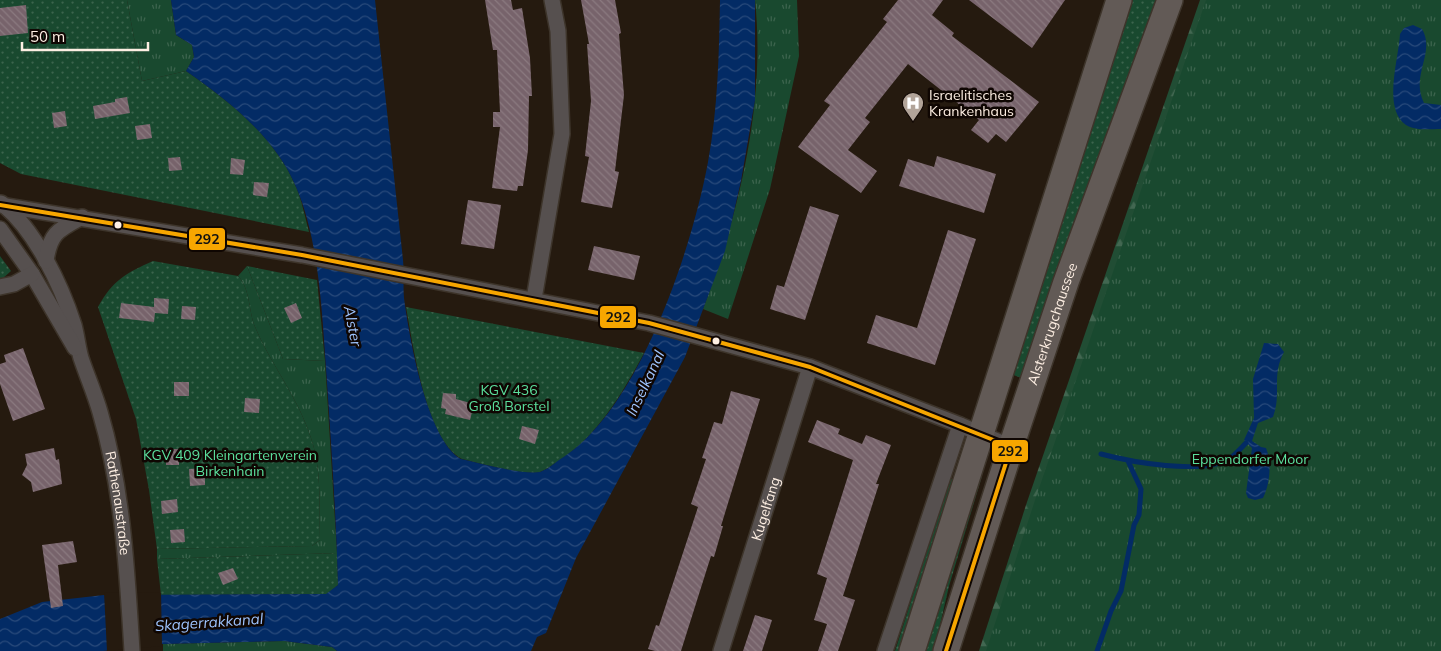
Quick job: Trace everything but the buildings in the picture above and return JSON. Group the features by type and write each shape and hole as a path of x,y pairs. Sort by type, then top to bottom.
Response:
{"main road":[{"path":"912,651 971,429 1119,0"},
{"name":"Alsterkrugchaussee","path":"946,651 1010,447 1066,282 1170,0"}],"street":[{"path":"534,299 562,134 558,31 552,0"},
{"path":"1,204 302,255 649,323 810,367 971,429 1010,447"},
{"name":"Rathenaustraße","path":"1,204 30,234 46,261 74,325 81,358 101,413 120,502 126,554 132,651"},
{"path":"46,261 48,246 59,229 82,217"},
{"name":"Rathenaustraße","path":"0,229 32,274 81,358"},
{"path":"0,287 14,284 32,274"},
{"name":"Kugelfang","path":"721,651 810,367"},
{"path":"885,651 971,429"}],"green space":[{"path":"0,0 127,0 142,81 186,71 234,108 263,136 287,169 302,203 309,232 21,174 0,163"},
{"path":"127,0 171,0 176,35 192,45 194,57 186,71 142,81"},
{"path":"755,0 797,0 799,56 770,189 728,319 703,309 728,235 747,157 757,78"},
{"path":"1129,0 1162,0 1024,379 1011,374"},
{"path":"1200,0 1225,0 1008,651 979,651 1027,502"},
{"name":"Eppendorfer Moor","path":"1206,0 1441,0 1441,651 986,651 1035,500"},
{"path":"0,256 11,271 2,279 0,279"},
{"name":"KGV 409 Kleingartenverein Birkenhain","path":"153,261 238,276 242,281 253,322 262,343 300,410 315,450 319,488 320,540 312,546 157,549 149,490 136,419 98,307 109,290 121,278"},
{"path":"247,266 317,280 325,361 283,359"},
{"path":"247,266 283,359 325,361 337,553 157,559 157,549 312,546 320,540 319,488 315,450 300,410 262,343 253,322 245,287 238,276"},
{"name":"KGV 436 Groß Borstel","path":"406,307 644,353 627,384 607,414 571,452 540,472 533,473 502,468 462,459 450,449 439,433 423,390"},
{"path":"978,473 982,476 949,586 934,651 920,651"},
{"path":"950,479 961,480 906,651 895,651"},
{"path":"337,553 338,585 327,594 161,595 157,559"},
{"path":"284,641 332,647 337,651 163,651 163,644"}],"water":[{"path":"171,0 375,0 403,260 404,298 415,361 429,410 438,431 449,448 461,459 512,470 540,472 557,462 587,437 613,406 637,368 657,326 675,282 689,239 708,162 716,101 720,0 755,0 755,100 741,181 725,251 685,357 576,558 546,633 537,637 531,651 337,651 332,647 284,641 163,644 103,651 0,651 0,619 42,602 104,595 326,594 338,585 321,300 315,253 304,208 287,169 263,136 218,94 186,71 194,57 192,45 176,35"},
{"path":"1413,25 1422,29 1426,38 1420,93 1424,103 1441,105 1441,129 1410,127 1399,117 1395,107 1393,96 1400,34 1404,28"},
{"path":"1264,343 1278,344 1284,352 1278,369 1277,400 1273,417 1258,423 1252,441 1266,448 1270,466 1263,498 1255,500 1248,498 1246,493 1252,448 1244,440 1254,418 1253,379"}],"pier":[{"path":"104,592 161,593 162,646 107,651"}],"waterway":[{"path":"1101,454 1166,466 1201,466 1217,464 1229,459 1246,443"},
{"path":"1097,651 1111,611 1121,591 1134,525 1139,515 1141,489 1128,461"}],"transit line":[{"name":"292","path":"0,205 302,255 649,323 810,367 1011,447 946,651"}],"place":[{"name":"Israelitisches Krankenhaus","path":"913,122"}],"water label":[{"name":"Alster","path":"353,326"},
{"name":"Inselkanal","path":"645,383"},
{"name":"Skagerrakkanal","path":"209,622"}]}
